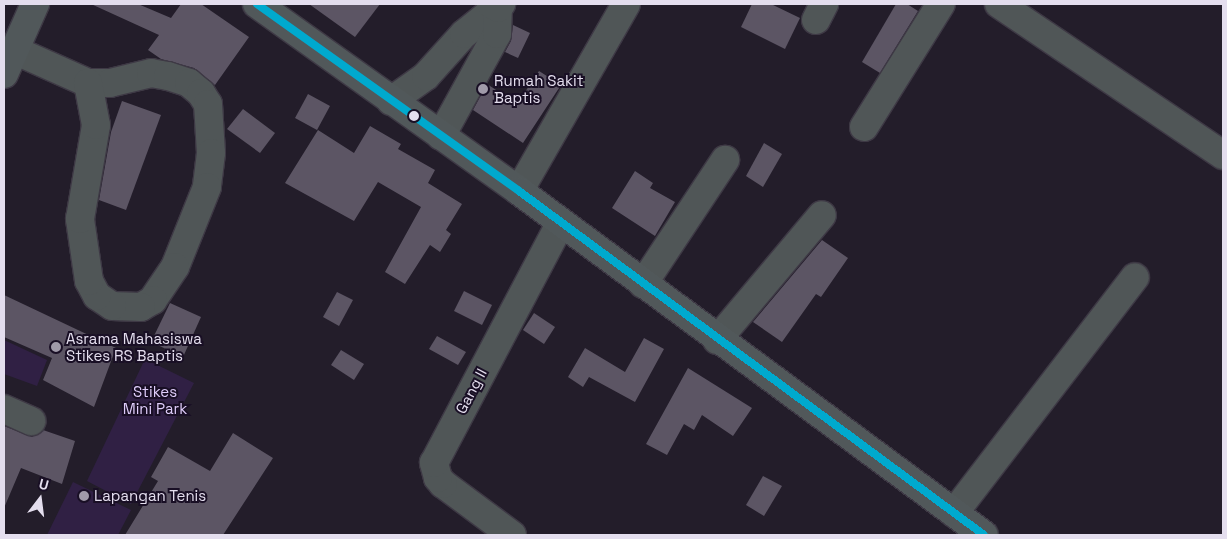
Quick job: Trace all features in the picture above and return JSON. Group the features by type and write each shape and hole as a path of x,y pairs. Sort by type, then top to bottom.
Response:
{"main road":[{"path":"9,62 35,4"},
{"path":"257,4 519,191 717,340 984,535"}],"street":[{"path":"519,191 626,4"},
{"path":"864,127 941,4"},
{"path":"999,4 1223,155"},
{"path":"391,101 426,76 445,59 464,34 497,5"},
{"path":"441,136 497,34 497,5"},
{"path":"9,62 88,84 110,83 151,73 168,76 189,84 202,93 208,104 212,153 207,187 175,267 153,300 141,307 112,306 97,296 89,281 80,219 96,126 88,84"},
{"path":"643,284 725,160"},
{"path":"717,340 822,215"},
{"name":"Gang II","path":"512,535 444,484 438,478 434,463 561,222"},
{"path":"954,513 1068,368 1135,277"},
{"path":"4,410 31,421"}],"green space":[{"path":"4,340 47,360 37,386 4,374"},
{"name":"Stikes Mini Park","path":"145,359 194,383 131,504 87,481"},
{"name":"Lapangan Tenis","path":"73,482 131,510 118,535 47,535"}],"building":[{"path":"91,4 138,4 171,18 181,4 201,4 249,37 215,85 194,68 161,59 148,50 159,35"},
{"path":"309,4 380,4 355,37"},
{"path":"752,4 771,4 800,18 785,49 741,27"},
{"path":"896,4 907,4 918,11 880,73 862,62"},
{"path":"513,25 530,33 518,58 505,52 511,41"},
{"path":"539,71 561,85 523,143 473,110 487,84 517,104"},
{"path":"308,94 330,106 317,130 295,118"},
{"path":"122,101 161,115 126,210 99,200 111,132"},
{"path":"243,109 275,133 260,153 227,129"},
{"path":"370,126 401,144 398,149 435,170 428,183 462,204 446,230 451,234 440,252 430,245 405,284 385,272 421,207 378,182 354,221 285,183 318,130 354,153"},
{"path":"764,143 782,154 763,187 746,176"},
{"path":"635,171 653,183 650,188 675,202 655,236 612,208"},
{"path":"822,240 848,258 821,297 816,294 782,342 753,322"},
{"path":"464,291 492,305 482,325 454,311"},
{"path":"337,292 353,300 339,326 323,317"},
{"name":"Asrama Mahasiswa Stikes RS Baptis","path":"4,295 116,348 94,407 43,380 52,358 4,337"},
{"path":"170,303 201,317 183,357 151,342"},
{"path":"534,313 555,327 544,344 523,330"},
{"path":"437,336 466,352 458,365 429,349"},
{"path":"644,338 664,349 635,402 589,377 583,387 568,377 585,348 625,372"},
{"path":"341,350 364,364 354,380 331,365"},
{"path":"688,368 752,408 733,436 702,415 694,430 684,424 667,455 646,444"},
{"path":"4,426 32,437 43,430 75,441 62,484 21,468 4,508"},
{"path":"233,433 273,458 223,535 125,535 158,481 151,477 168,447 210,471"},
{"path":"763,476 782,486 764,516 746,505"}],"transit line":[{"path":"257,4 519,191 984,535"}],"place":[{"name":"Rumah Sakit Baptis","path":"483,89"},
{"name":"Asrama Mahasiswa Stikes RS Baptis","path":"56,347"},
{"name":"Lapangan Tenis","path":"84,496"}]}
